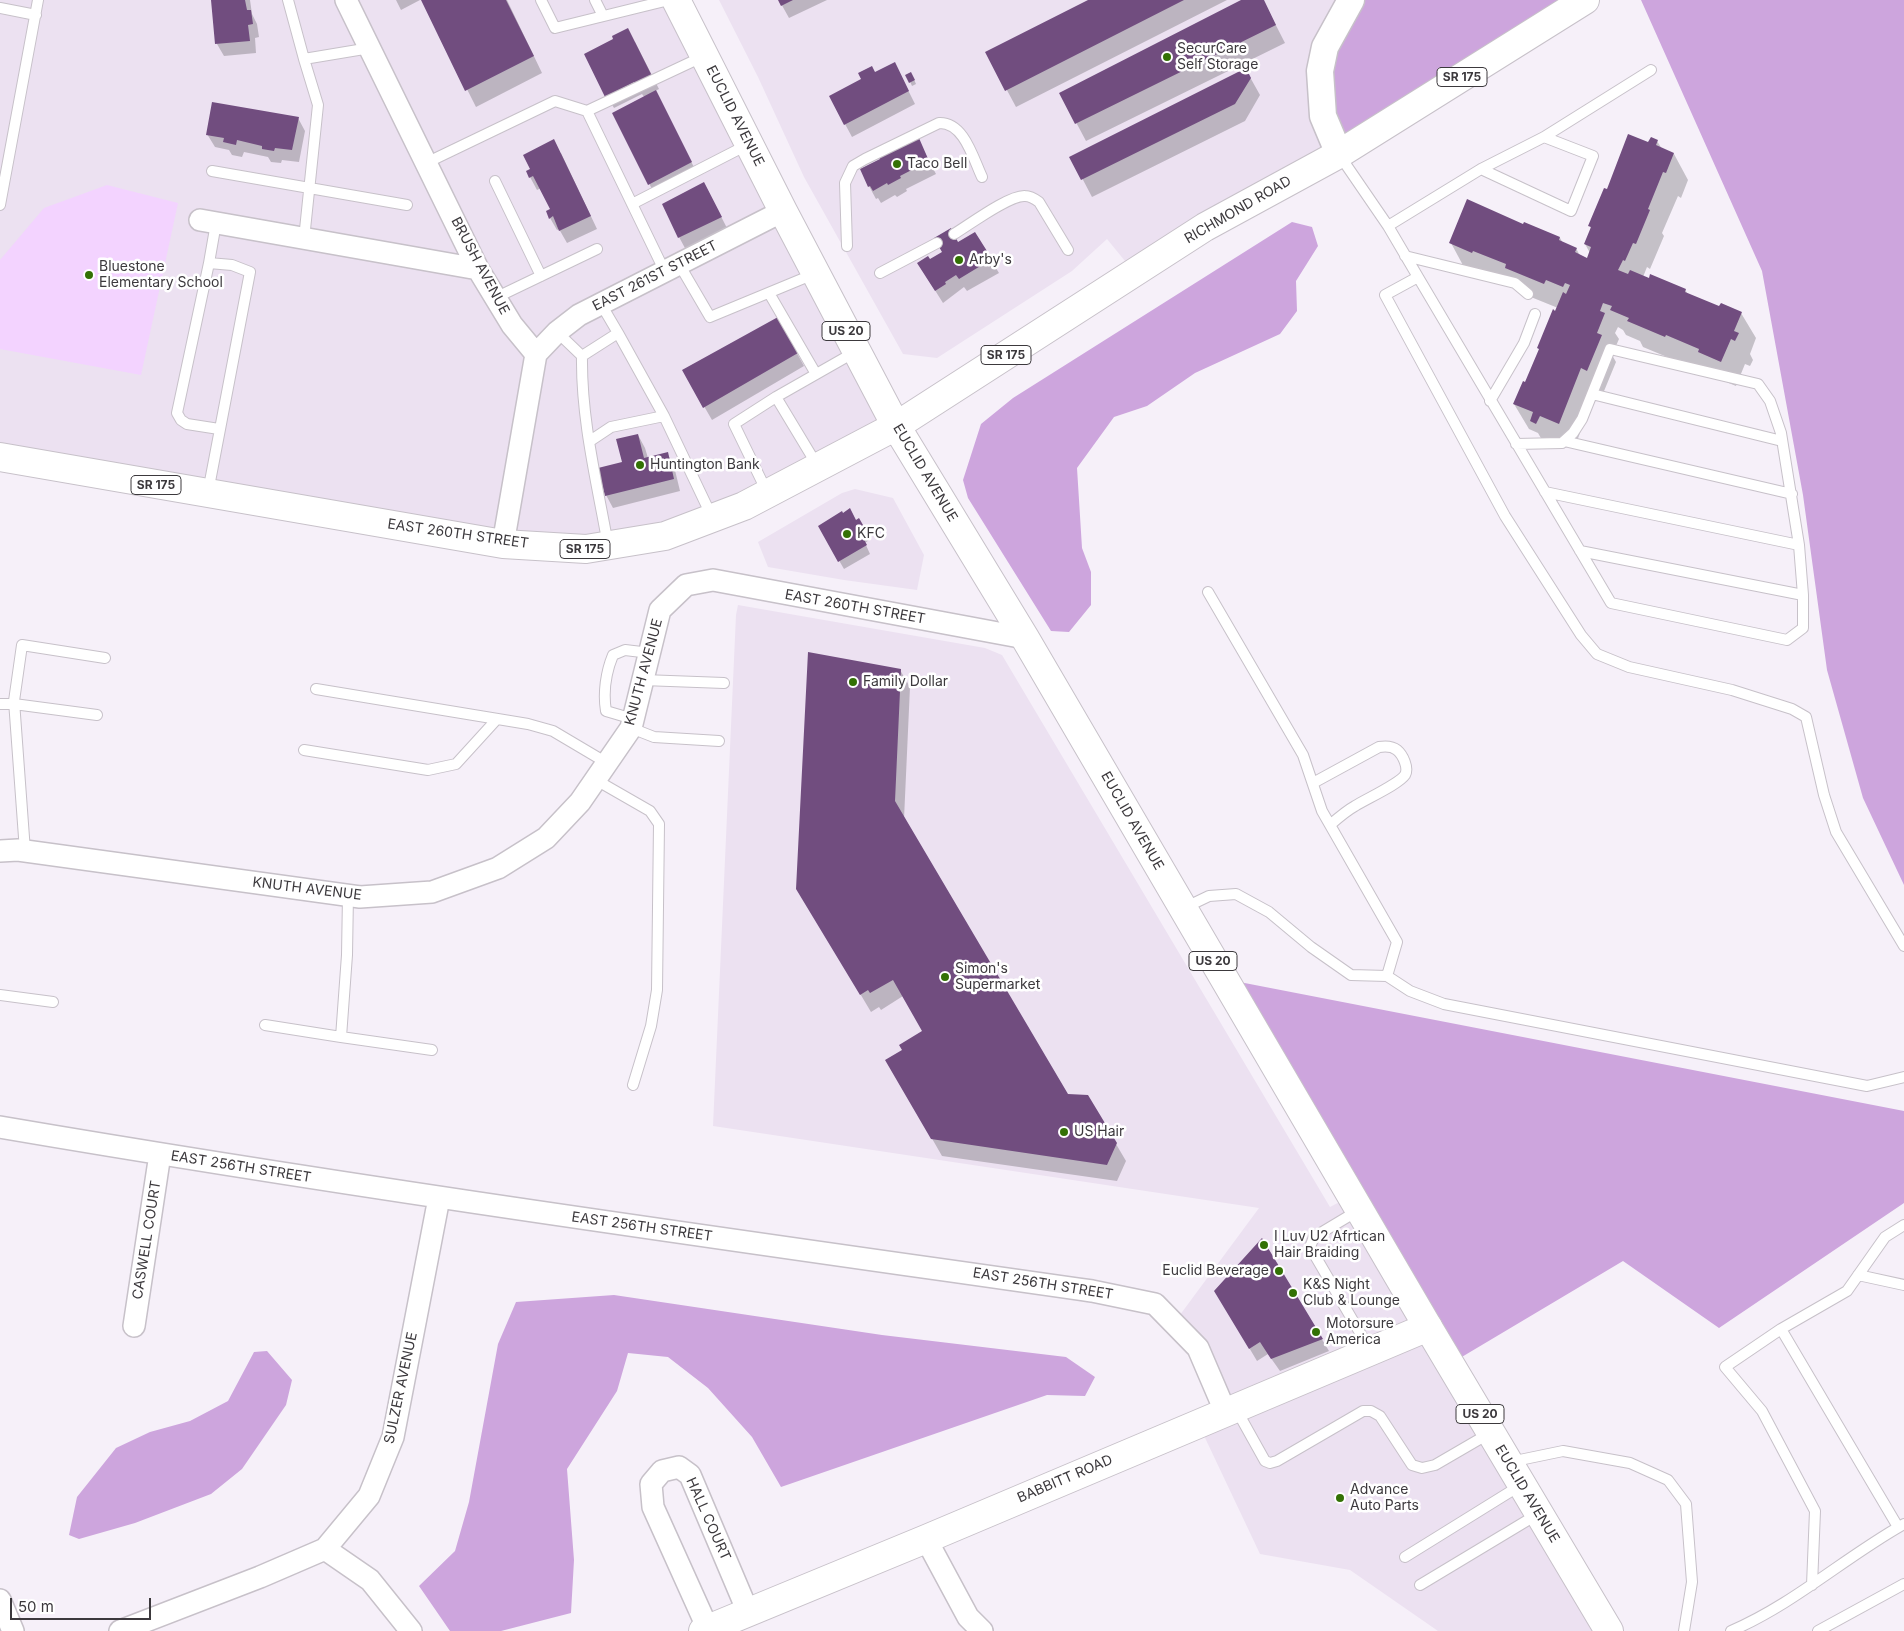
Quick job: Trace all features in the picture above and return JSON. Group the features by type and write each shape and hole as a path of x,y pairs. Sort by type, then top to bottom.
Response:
{"main road":[{"name":"EUCLID AVENUE","path":"676,0 783,211 896,426 1025,638 1359,1210 1609,1631"},
{"name":"RICHMOND ROAD","path":"896,426 1205,227 1339,154 1585,0"},
{"name":"EAST 260TH STREET","path":"0,457 503,544 586,549 665,536 744,506 896,426"},
{"name":"BABBITT ROAD","path":"705,1630 1428,1327"}],"street":[{"name":"BRUSH AVENUE","path":"346,0 478,269 512,326 536,354"},
{"path":"1339,154 1323,116 1320,71 1325,47 1351,0"},
{"name":"EAST 261ST STREET","path":"536,354 557,332 578,315 783,211"},
{"path":"208,221 478,269"},
{"path":"503,544 536,354"},
{"name":"EAST 260TH STREET","path":"686,585 713,580 1025,638"},
{"name":"KNUTH AVENUE","path":"0,851 25,851 360,897 432,892 498,868 546,838 580,802 601,772 632,724 660,610 686,585"},
{"name":"EAST 256TH STREET","path":"0,1127 439,1198 1092,1291 1155,1304 1198,1348 1230,1409"},
{"name":"CASWELL COURT","path":"134,1326 160,1154"},
{"name":"SULZER AVENUE","path":"120,1631 260,1577 325,1548 370,1496 394,1437 439,1198"},
{"name":"HALL COURT","path":"705,1630 653,1507 651,1484 662,1471 679,1467 690,1475 748,1612"},
{"path":"926,1539 968,1617 982,1631"},
{"path":"325,1548 370,1580 411,1631"},
{"path":"0,1600 13,1631"}],"lane":[{"path":"0,205 38,0"},
{"path":"288,0 318,105 304,239"},
{"path":"541,0 555,28 669,0"},
{"path":"595,0 603,16"},
{"path":"0,8 36,15"},
{"path":"304,59 370,48"},
{"path":"426,163 555,101 587,110 704,56"},
{"path":"1388,226 1481,169 1544,137 1651,70"},
{"path":"587,110 632,204 672,268 710,317 816,273"},
{"path":"847,246 845,183 853,166 864,159 939,123 947,122 962,134 982,177"},
{"path":"1481,169 1572,211 1593,156 1544,137"},
{"path":"632,204 749,144"},
{"path":"1339,154 1388,226 1490,401 1611,603 1787,640 1803,628 1803,595 1799,545 1781,433 1770,402 1758,384 1610,349 1582,419 1572,434 1562,443 1516,444"},
{"path":"212,171 407,205"},
{"path":"495,181 541,276"},
{"path":"954,234 1005,203 1017,197 1025,196 1039,202 1068,250"},
{"path":"208,221 209,263 177,413 181,420 187,424 219,429"},
{"path":"880,273 937,243"},
{"path":"495,298 597,249"},
{"path":"1405,256 1515,283 1528,294"},
{"path":"207,493 250,272 232,265 209,263"},
{"path":"1418,277 1385,295 1505,516 1581,635 1596,654 1629,667 1732,690 1792,709 1806,717 1824,795 1836,832 1904,946"},
{"path":"769,292 816,374"},
{"path":"602,304 664,416 713,518"},
{"path":"1490,401 1524,343 1535,314"},
{"path":"557,332 582,356 590,441 608,546"},
{"path":"582,356 618,333"},
{"path":"768,493 734,424 776,397 856,351"},
{"path":"1592,394 1782,441"},
{"path":"776,397 818,466"},
{"path":"590,441 611,427 664,416"},
{"path":"1564,441 1792,494"},
{"path":"1545,492 1799,545"},
{"path":"1580,551 1803,595"},
{"path":"1208,592 1303,755 1322,811 1397,942 1387,976"},
{"path":"25,851 14,704 22,645 105,658"},
{"path":"650,653 625,650 613,655 605,692 606,711 654,737 719,742"},
{"path":"643,680 724,683"},
{"path":"316,689 497,718 553,731 650,811 660,824 656,990 651,1026 633,1085"},
{"path":"0,704 14,704 97,715"},
{"path":"304,750 428,770 456,764 497,718"},
{"path":"1313,783 1379,747 1385,746 1398,751 1404,761 1405,776 1353,807 1330,824"},
{"path":"1183,908 1209,896 1236,894 1269,912 1311,947 1351,975 1387,976 1410,992 1444,1004 1867,1086 1904,1077"},
{"path":"341,1038 347,955 348,895"},
{"path":"0,995 53,1002"},
{"path":"265,1025 341,1038 432,1050"},
{"path":"1359,1210 1314,1237 1310,1247 1370,1350"},
{"path":"1812,1585 1816,1511 1762,1411 1725,1367 1780,1329 1847,1291 1884,1237 1904,1225"},
{"path":"1858,1275 1904,1286"},
{"path":"1731,1631 1749,1623 1812,1585 1875,1540 1901,1526 1780,1329"},
{"path":"1230,1409 1265,1461 1270,1463 1277,1461 1363,1411 1371,1411 1380,1416 1412,1465 1422,1468 1435,1465 1491,1433"},
{"path":"1404,1557 1515,1473 1563,1451 1630,1463 1668,1480 1686,1504 1692,1582 1684,1631"},
{"path":"1420,1585 1539,1514"},
{"path":"1818,1631 1904,1584"}],"shaded area":[{"path":"0,0 676,0 896,426 744,506 586,549 0,457"},
{"path":"719,0 1351,0 1339,154 1134,272 1107,239 1072,271 937,358 903,354 804,177 758,77"},
{"path":"1351,0 1585,0 1339,154 1325,47"},
{"path":"1641,0 1904,0 1904,885 1863,798 1827,670 1803,495 1762,271"},
{"path":"107,185 178,203 141,375 0,349 0,260 44,208"},
{"path":"1292,222 1312,227 1318,246 1296,281 1297,311 1280,334 1195,373 1147,406 1114,417 1077,468 1082,548 1091,572 1091,605 1069,632 1051,631 968,498 963,480 981,424 1013,398"},
{"path":"855,489 893,498 924,555 917,590 768,567 758,542 842,493"},
{"path":"738,605 985,648 1002,655 1330,1207 1351,1196 1609,1631 1438,1631 1350,1570 1260,1554 1198,1423 1224,1411 1174,1323 1259,1208 713,1126 736,615"},
{"path":"1224,979 1904,1111 1904,1203 1719,1328 1623,1261 1450,1364"},
{"path":"614,1295 882,1335 1066,1357 1095,1377 1085,1396 1047,1395 781,1487 752,1437 708,1388 668,1357 628,1353 617,1391 567,1469 574,1560 571,1613 501,1631 450,1631 419,1586 455,1551 469,1502 498,1344 516,1302"},
{"path":"267,1351 292,1380 286,1405 242,1469 211,1494 135,1523 79,1539 69,1535 77,1497 116,1448 150,1432 190,1421 228,1401 254,1352"}],"building":[{"path":"211,0 245,0 247,10 251,10 253,24 248,25 250,41 215,44"},
{"path":"421,0 506,0 534,56 465,91"},
{"path":"778,0 793,0 781,6"},
{"path":"1088,0 1184,0 1005,91 985,52"},
{"path":"1241,0 1264,0 1276,25 1075,124 1059,93"},
{"path":"628,28 652,76 636,86 634,82 605,97 584,54 613,39 612,36"},
{"path":"895,62 909,91 844,125 829,96 861,79 858,73 872,66 875,72"},
{"path":"1246,68 1251,78 1235,104 1081,180 1069,157"},
{"path":"911,72 915,80 909,83 905,75"},
{"path":"656,90 692,162 648,185 612,113"},
{"path":"212,102 299,117 292,150 275,148 274,151 262,149 262,146 237,140 236,145 223,142 224,138 206,135"},
{"path":"1628,134 1648,142 1651,137 1658,140 1656,145 1674,153 1666,173 1663,172 1636,244 1633,243 1625,261 1623,260 1618,270 1628,274 1630,270 1649,278 1650,274 1686,289 1685,292 1719,306 1721,303 1742,312 1734,331 1739,333 1735,341 1731,339 1721,362 1698,352 1699,349 1627,321 1629,318 1610,310 1612,306 1603,303 1600,311 1605,313 1597,333 1602,335 1587,371 1581,368 1559,424 1540,416 1536,424 1530,421 1533,412 1513,404 1539,349 1537,348 1553,309 1555,311 1563,292 1566,294 1570,285 1565,283 1563,287 1546,280 1544,284 1505,268 1506,264 1449,243 1467,199 1523,224 1524,222 1560,237 1559,240 1577,248 1575,252 1587,258 1591,247 1584,244 1591,227 1588,226 1604,188 1607,189"},
{"path":"919,138 929,161 900,176 901,178 888,185 887,183 873,191 870,186 868,187 860,169 880,159 878,156"},
{"path":"554,139 591,216 559,231 553,216 549,219 546,211 550,209 533,176 529,178 526,171 530,169 523,155"},
{"path":"704,182 722,217 678,238 662,204"},
{"path":"951,228 958,242 975,232 992,259 959,279 956,275 935,291 917,263 928,256 930,259 942,252 934,238"},
{"path":"778,317 798,353 703,408 682,370"},
{"name":"Huntington Bank","path":"638,434 644,458 668,452 674,479 605,496 598,468 622,462 616,439"},
{"path":"850,508 856,520 859,518 863,525 865,532 861,534 867,545 838,562 818,526"},
{"path":"808,652 901,669 895,801 1068,1094 1088,1095 1117,1143 1107,1165 931,1139 885,1060 902,1050 899,1045 922,1031 893,980 870,993 868,990 860,995 796,889"},
{"path":"1262,1238 1323,1339 1271,1359 1260,1342 1249,1349 1214,1291"}],"place":[{"name":"SecurCare Self Storage","path":"1167,57"},
{"name":"Taco Bell","path":"897,164"},
{"name":"Arby's","path":"959,260"},
{"name":"Bluestone Elementary School","path":"89,275"},
{"name":"Huntington Bank","path":"640,465"},
{"name":"KFC","path":"847,534"},
{"name":"Family Dollar","path":"853,682"},
{"name":"Simon's Supermarket","path":"945,977"},
{"name":"US Hair","path":"1064,1132"},
{"name":"I Luv U2 Afrtican Hair Braiding","path":"1264,1245"},
{"name":"Euclid Beverage","path":"1279,1271"},
{"name":"K&S Night Club & Lounge","path":"1293,1293"},
{"name":"Motorsure America","path":"1316,1332"},
{"name":"Advance Auto Parts","path":"1340,1498"}]}
